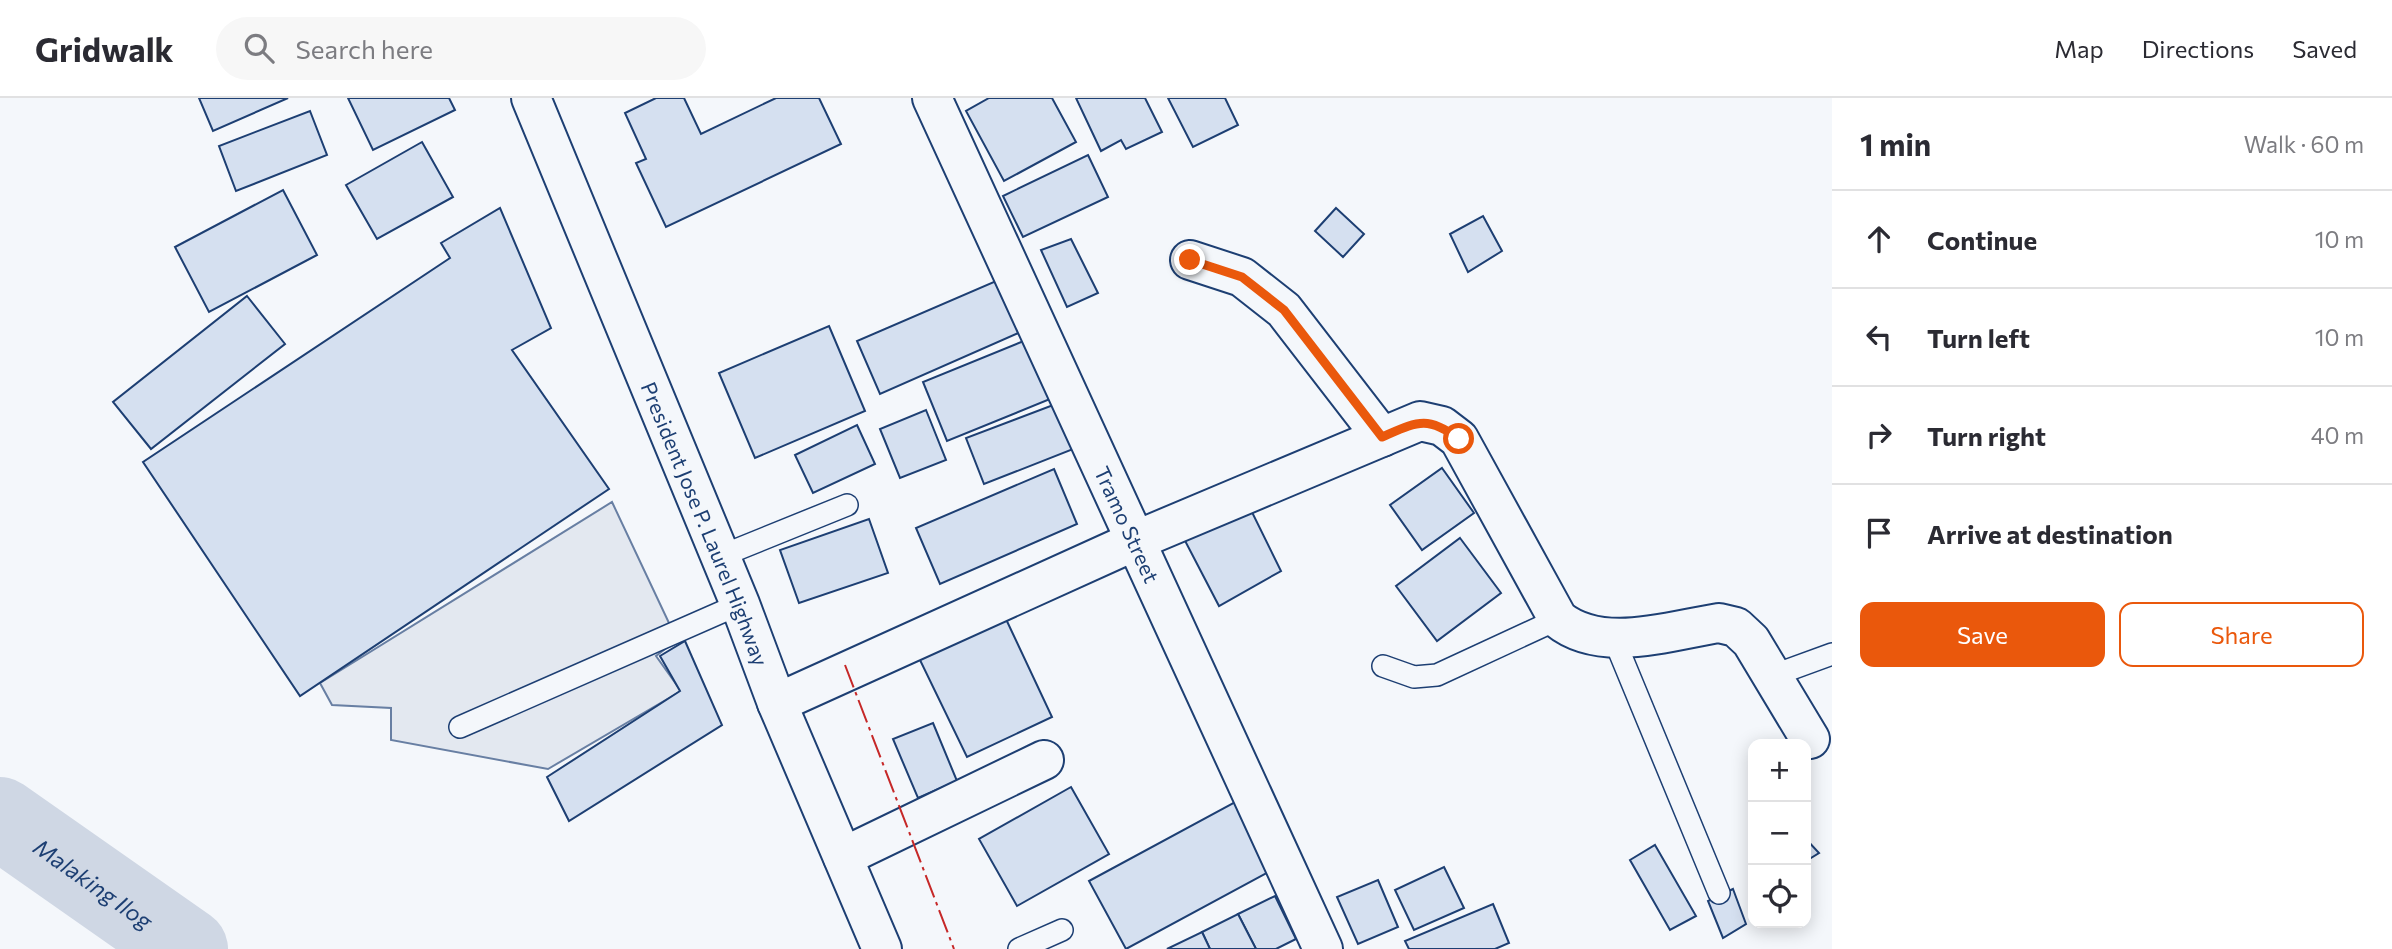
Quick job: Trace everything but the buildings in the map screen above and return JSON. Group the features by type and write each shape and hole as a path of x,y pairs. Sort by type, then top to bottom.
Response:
{"main road":[{"name":"President Jose P. Laurel Highway","path":"531,98 721,556 777,703 882,949"},
{"name":"Tramo Street","path":"932,98 1138,540 1323,949"},
{"path":"1190,260 1242,277 1284,310 1382,437"},
{"path":"777,703 1138,540 1420,421 1441,426 1459,439 1558,619 1574,632 1614,639 1719,623 1736,627 1751,641 1810,739"},
{"path":"843,857 1044,760"}],"lane":[{"path":"721,556 847,506"},
{"path":"460,727 740,604"},
{"path":"1383,666 1415,677 1437,675 1558,619"},
{"path":"1614,639 1719,893"},
{"path":"1772,676 1832,654"},
{"path":"1019,949 1062,930"}],"shaded area":[{"path":"612,502 677,640 656,656 681,691 548,769 391,740 391,708 332,705 320,683"}],"waterway":[{"name":"Malaking Ilog","path":"0,818 187,949"}],"power":[{"path":"845,665 954,949"}],"route":[{"path":"1190,260 1242,277 1284,310 1382,437 1420,421 1441,426 1459,439"}]}
